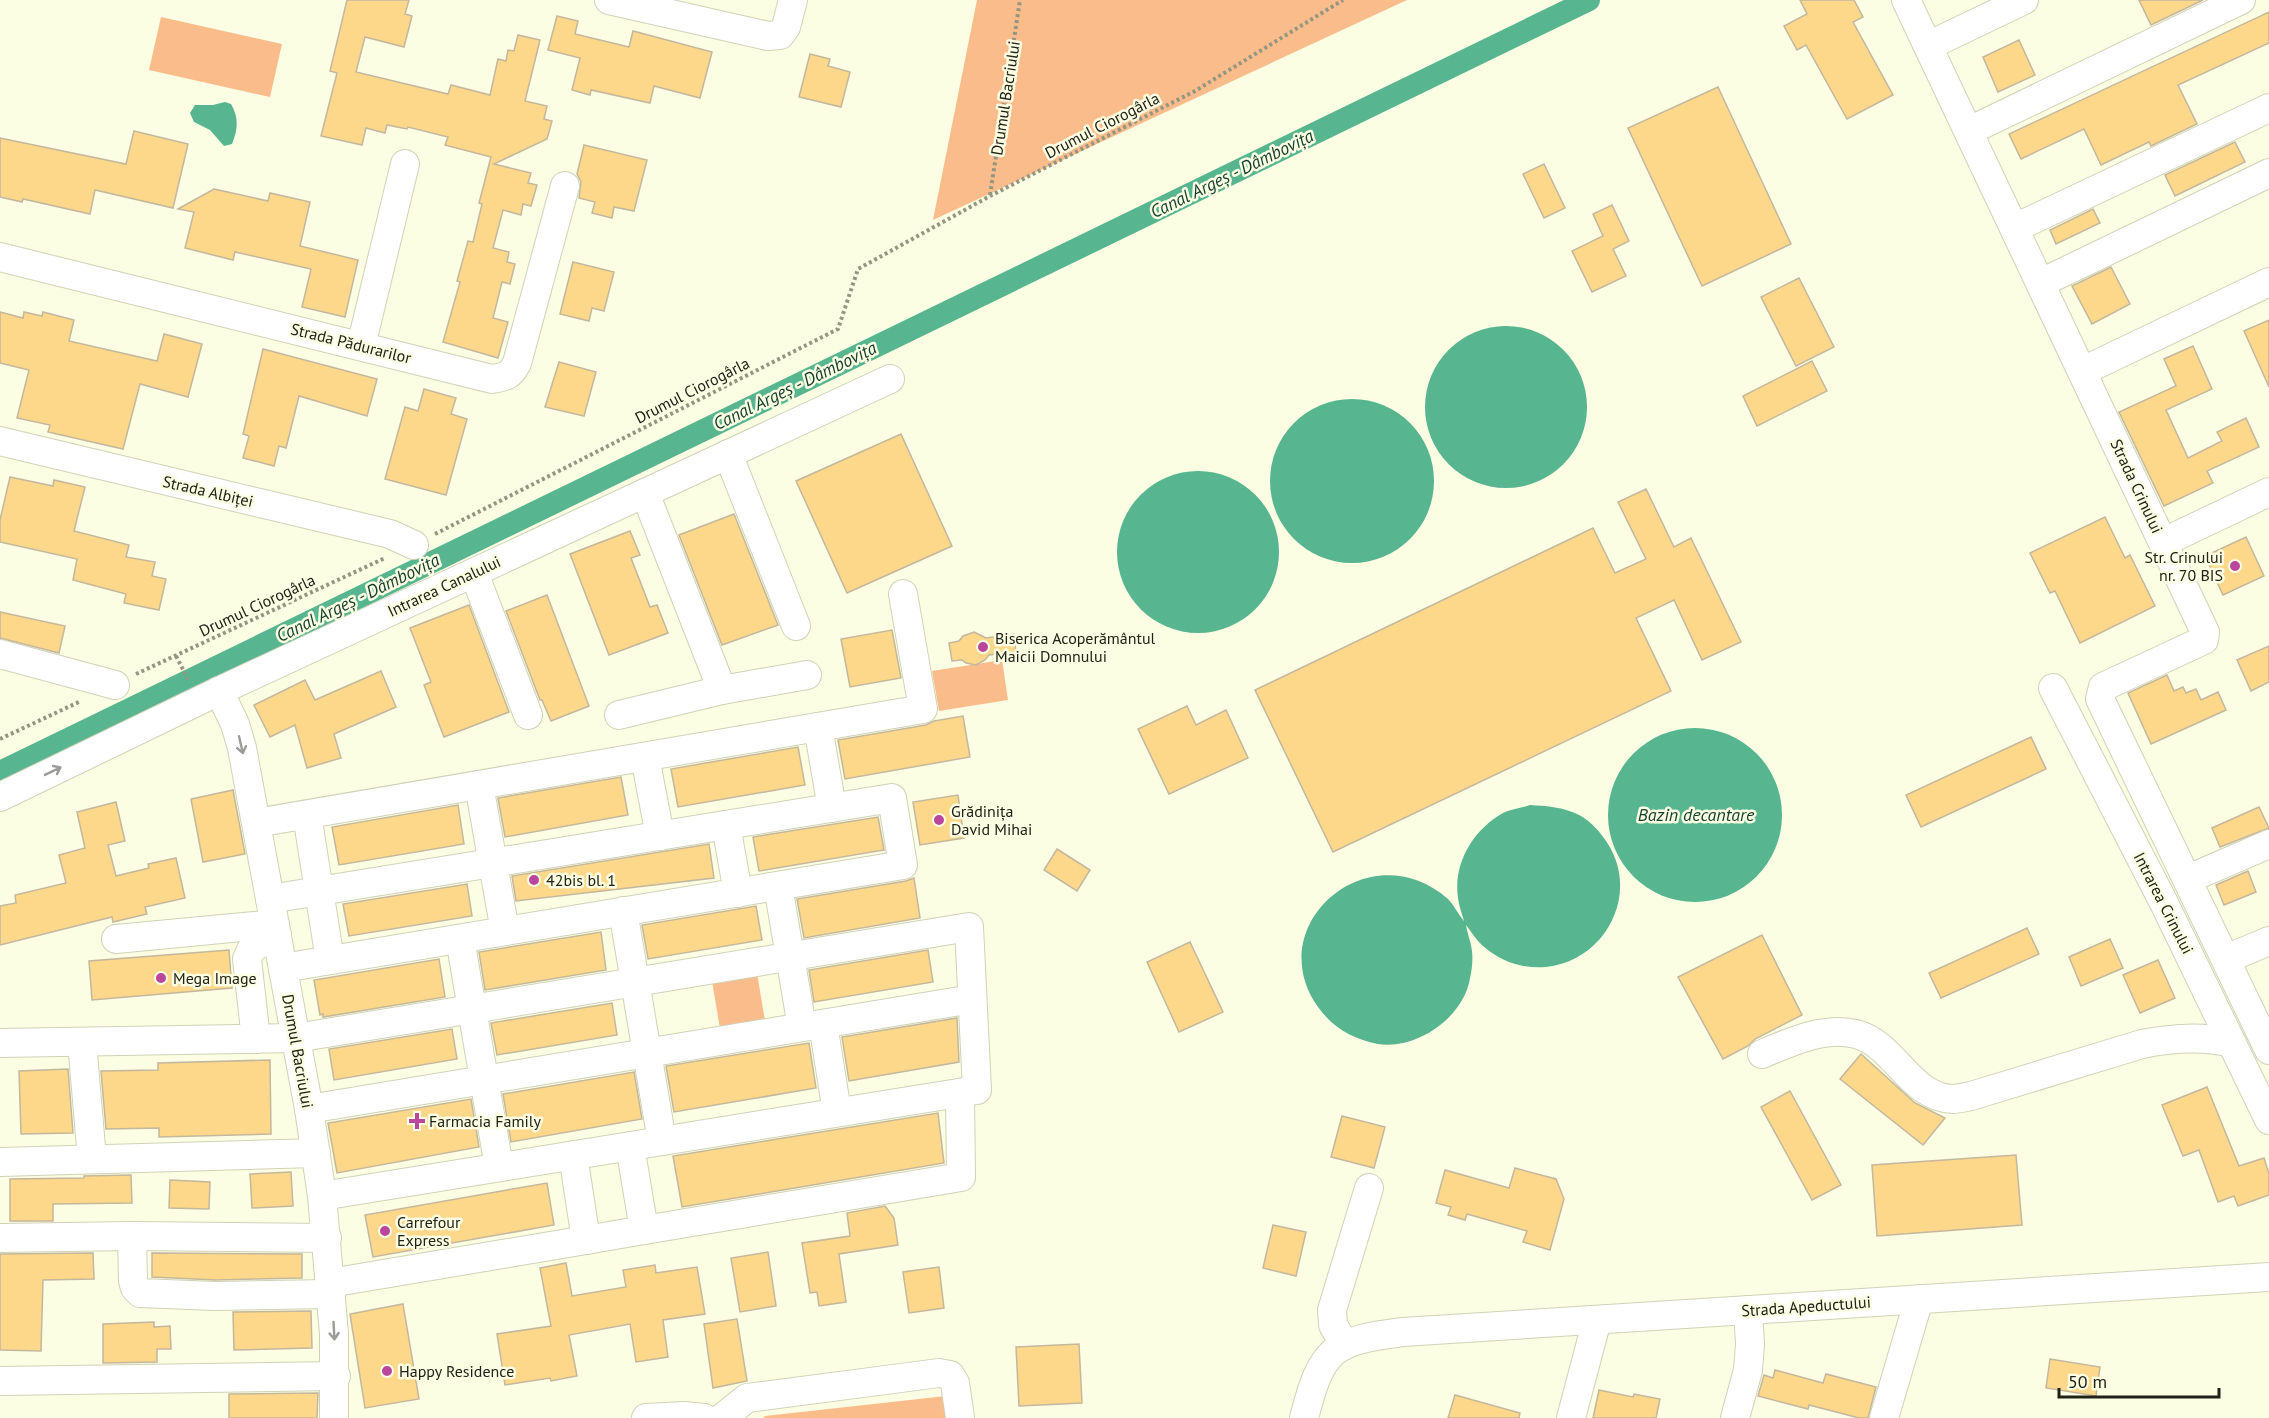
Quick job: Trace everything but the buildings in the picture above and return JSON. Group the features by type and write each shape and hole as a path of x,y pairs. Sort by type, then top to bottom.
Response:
{"street":[{"path":"609,0 768,36 780,34 786,27 793,0"},
{"name":"Strada Crinului","path":"1906,0 2205,632 2204,640 2103,687 2100,699 2226,959 2260,1009 2269,1050"},
{"path":"1928,46 2024,0"},
{"path":"1969,131 2241,0"},
{"path":"2015,228 2269,108"},
{"path":"361,346 405,164"},
{"path":"2041,283 2269,173"},
{"name":"Strada Pădurarilor","path":"0,257 492,379 504,378 512,373 517,363 565,186"},
{"path":"2083,371 2269,282"},
{"name":"Intrarea Canalului","path":"0,797 219,691 890,379"},
{"name":"Strada Albiței","path":"0,441 390,534 414,545"},
{"path":"728,454 796,626"},
{"path":"2164,542 2269,492"},
{"path":"645,493 722,690"},
{"path":"474,573 528,715"},
{"path":"256,823 923,709 903,594"},
{"path":"0,654 115,685"},
{"path":"619,715 722,690 807,675"},
{"name":"Intrarea Crinului","path":"2053,688 2164,903 2269,1120"},
{"name":"Drumul Bacriului","path":"219,691 239,736 316,1153 331,1289 336,1376 334,1418"},
{"path":"818,727 832,808"},
{"path":"645,757 660,836"},
{"path":"479,785 505,931"},
{"path":"256,1039 247,959 252,948 274,919 318,891 892,798 903,865 283,968"},
{"path":"307,815 330,960"},
{"path":"726,825 738,892"},
{"path":"2188,879 2269,844"},
{"path":"778,886 790,956 837,1112"},
{"path":"623,911 662,1141"},
{"path":"116,939 274,919"},
{"path":"0,1043 296,1038 969,927 977,1090 322,1196"},
{"path":"460,939 499,1167"},
{"path":"2226,959 2269,941"},
{"path":"309,1109 972,999"},
{"path":"1762,1054 1798,1039 1827,1033 1854,1034 1875,1041 1915,1082 1933,1094 1952,1099 1980,1094 2142,1044 2195,1038 2211,1038 2232,1043"},
{"path":"82,1042 92,1160"},
{"path":"132,1236 133,1281 140,1293 215,1296 331,1289 586,1240 961,1177 960,1093"},
{"path":"630,1146 644,1230"},
{"path":"0,1162 316,1153"},
{"path":"573,1155 586,1240"},
{"path":"1304,1418 1318,1370 1332,1353 1345,1345 1333,1325 1332,1310 1369,1188"},
{"path":"0,1238 132,1236 327,1238"},
{"name":"Strada Apeductului","path":"1345,1345 1371,1336 1403,1332 2269,1277"},
{"path":"1884,1418 1919,1299"},
{"path":"1735,1418 1748,1370 1750,1344 1748,1310"},
{"path":"1571,1418 1597,1320"},
{"path":"722,1418 747,1398 939,1373 950,1375 955,1383 960,1418"},
{"path":"0,1381 336,1376"},
{"path":"646,1418 684,1416 704,1418"}],"path":[{"name":"Drumul Bacriului","path":"990,196 1020,0"},
{"name":"Drumul Ciorogârla","path":"0,739 414,545 838,329 858,269 990,196 1195,91 1343,0"}],"shaded area":[{"path":"977,0 1407,0 933,220"},
{"path":"161,17 282,44 270,97 149,70"},
{"path":"1002,660 1008,700 939,711 932,671"},
{"path":"757,973 765,1021 720,1029 712,981"},
{"path":"964,1394 967,1418 763,1418 765,1416"}],"water":[{"path":"225,102 231,104 237,124 232,144 224,146 210,130 194,122 190,113 195,105"},
{"path":"1506,326 1522,327 1537,332 1564,349 1581,376 1586,391 1586,423 1581,438 1564,465 1537,482 1522,487 1506,488 1490,487 1475,482 1448,465 1431,438 1426,423 1425,407 1426,391 1431,376 1448,349 1475,332 1490,327"},
{"path":"1352,399 1383,405 1410,423 1428,450 1434,481 1428,512 1410,539 1383,557 1352,563 1321,557 1294,539 1276,512 1270,481 1276,450 1294,423 1321,405"},
{"path":"1198,471 1214,472 1229,477 1243,484 1255,495 1266,507 1273,521 1278,536 1278,568 1273,583 1266,597 1255,609 1243,620 1229,627 1214,632 1198,633 1182,632 1167,627 1153,620 1141,609 1130,597 1123,583 1118,568 1117,552 1118,536 1123,521 1130,507 1141,495 1153,484 1167,477 1182,472"},
{"name":"Bazin decantare","path":"1695,728 1728,735 1743,743 1756,754 1767,767 1775,782 1782,815 1775,848 1767,863 1756,876 1743,887 1728,895 1695,902 1662,895 1647,887 1634,876 1623,863 1615,848 1608,815 1615,782 1623,767 1634,754 1647,743 1662,735"},
{"path":"1530,805 1549,806 1579,815 1595,828 1608,844 1617,864 1620,884 1618,904 1611,922 1600,939 1585,952 1567,962 1546,967 1529,967 1505,960 1490,952 1466,925 1472,957 1471,975 1459,1006 1436,1028 1408,1042 1378,1044 1352,1036 1330,1021 1318,1007 1304,976 1303,946 1313,919 1331,897 1356,881 1386,875 1417,881 1448,899 1464,921 1458,901 1457,885 1462,860 1467,849 1474,838 1492,820 1506,812"}],"waterway":[{"name":"Canal Argeș - Dâmbovița","path":"0,772 1589,0"}],"place":[{"name":"Str. Crinului nr. 70 BIS","path":"2235,566"},
{"name":"Biserica Acoperământul Maicii Domnului","path":"983,647"},
{"name":"Grădinița David Mihai","path":"939,820"},
{"name":"42bis bl. 1","path":"534,880"},
{"name":"Mega Image","path":"161,978"},
{"name":"Farmacia Family","path":"417,1121"},
{"name":"Carrefour Express","path":"385,1231"},
{"name":"Happy Residence","path":"387,1371"}]}
